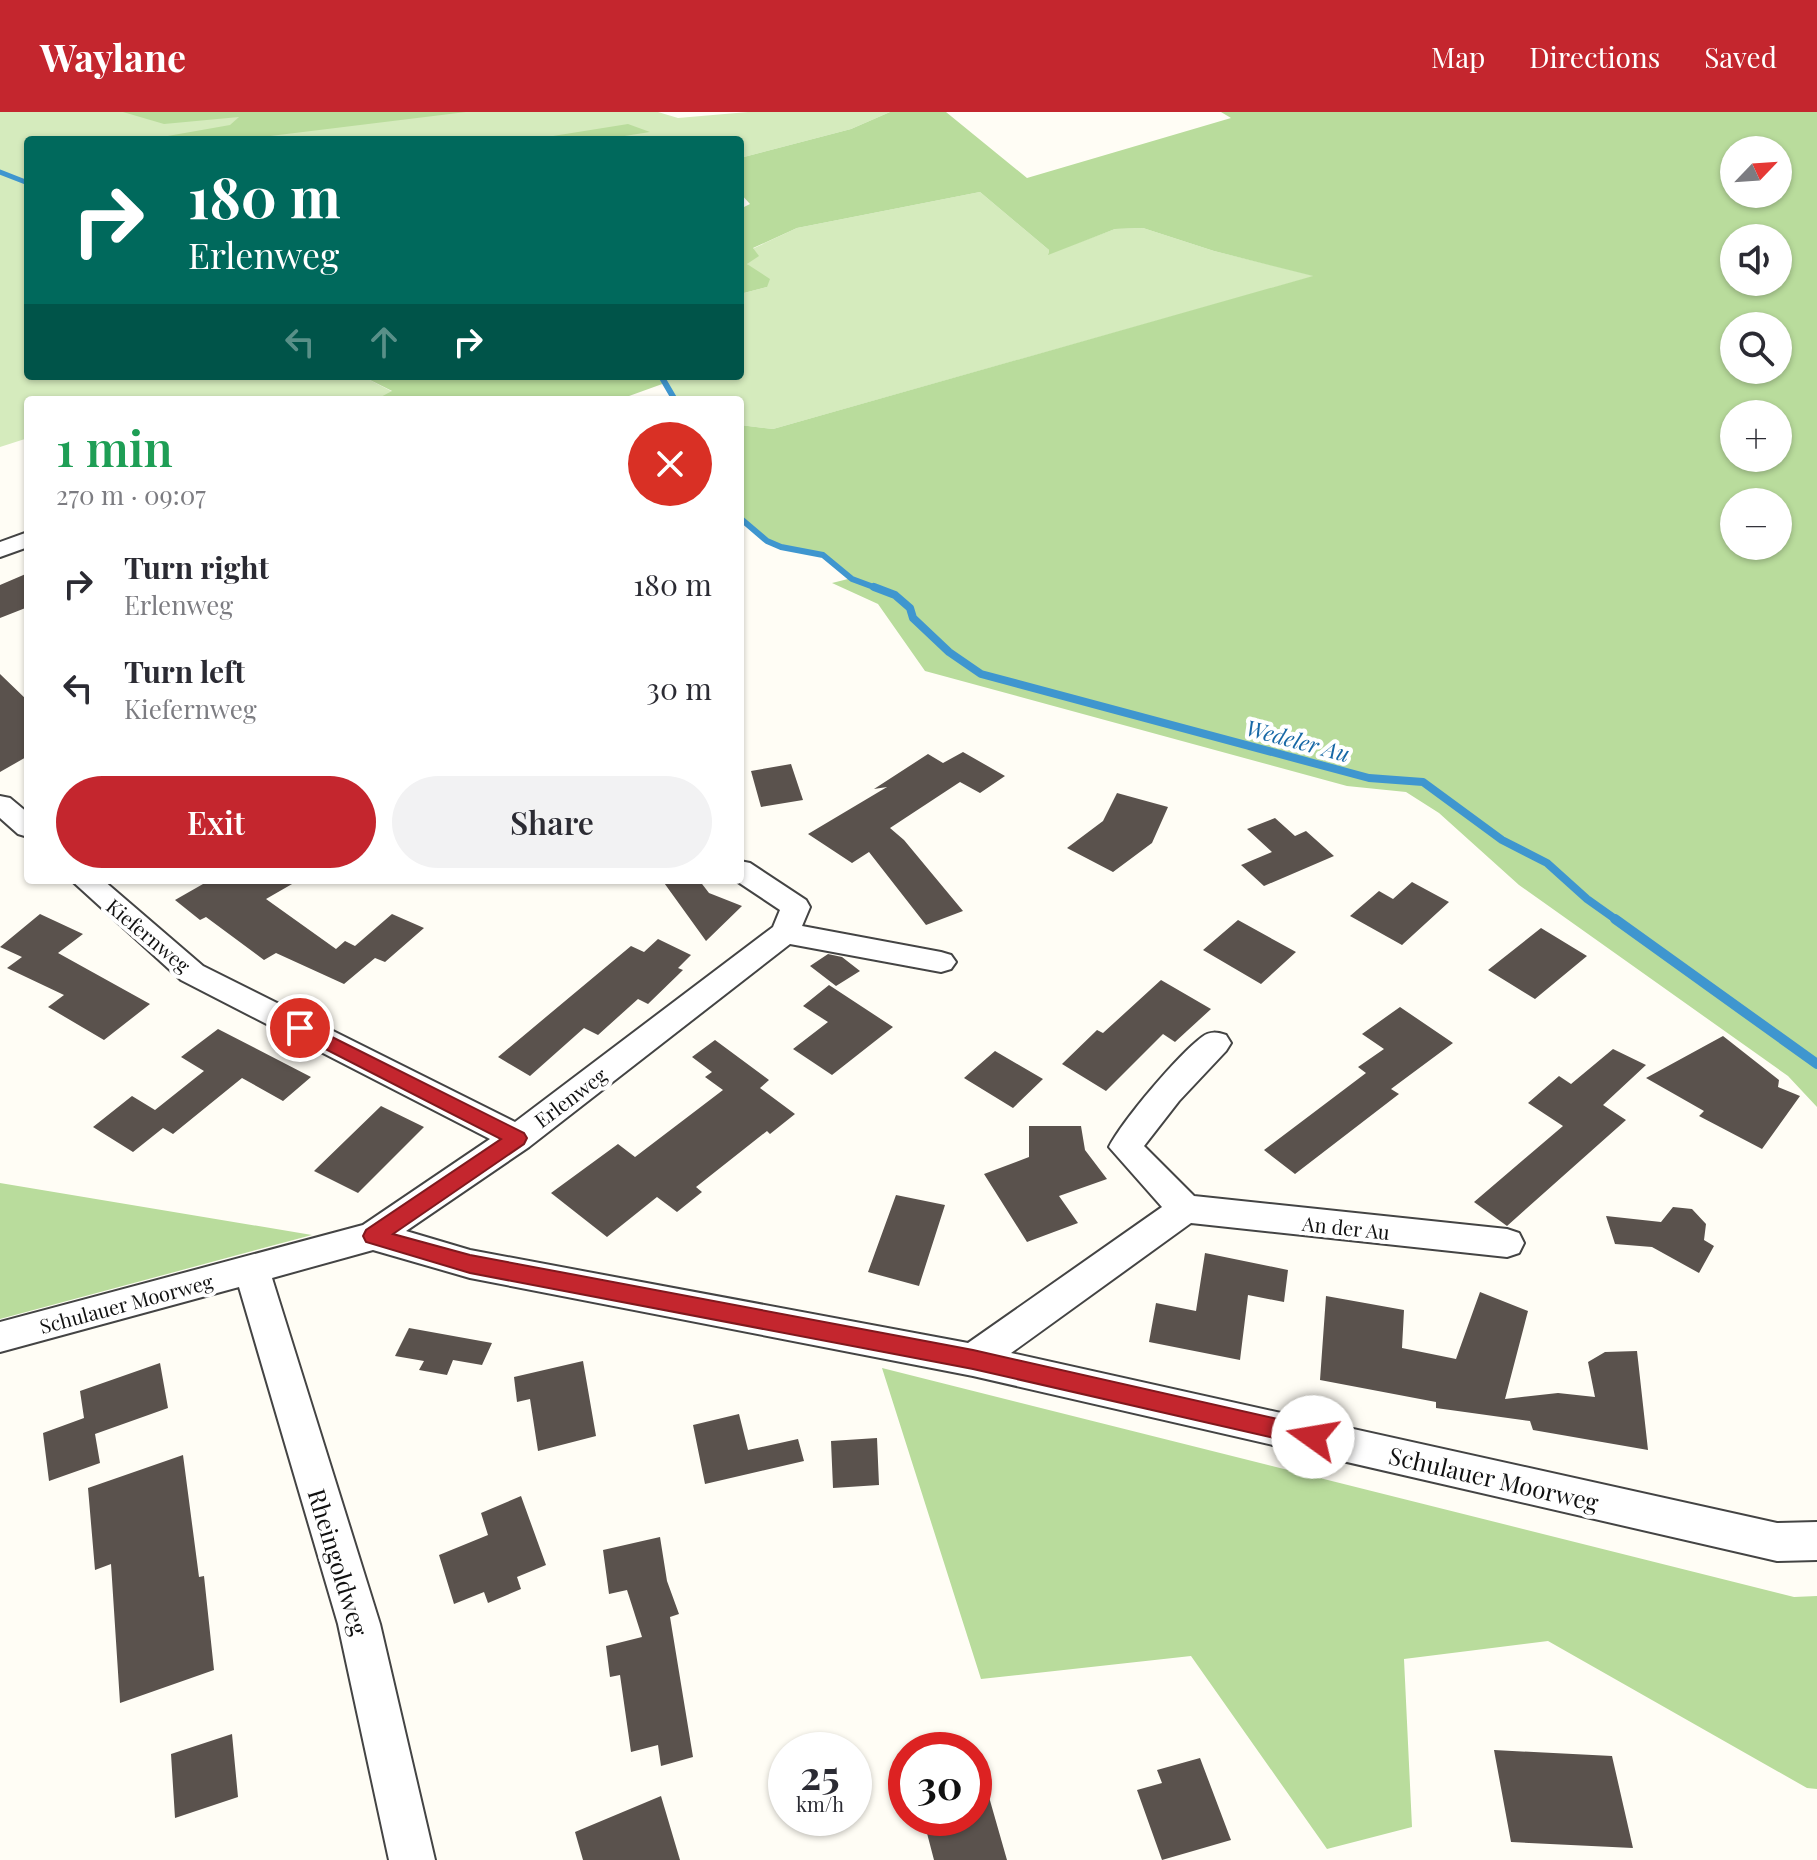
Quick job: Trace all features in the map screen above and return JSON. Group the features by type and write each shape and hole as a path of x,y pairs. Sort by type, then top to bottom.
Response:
{"street":[{"path":"0,550 24,541"},
{"path":"1,804 24,824"},
{"path":"744,873 796,907 785,933 941,962"},
{"name":"Kiefernweg","path":"90,884 192,973 517,1138"},
{"name":"Erlenweg","path":"251,1268 373,1236 517,1138 785,933"},
{"path":"973,1360 1185,1209 1125,1147 1168,1093 1215,1043"},
{"name":"An der Au","path":"1185,1209 1507,1243"},
{"name":"Schulauer Moorweg","path":"373,1236 470,1264 973,1360 1777,1542 1817,1541"},
{"name":"Schulauer Moorweg","path":"0,1337 251,1268"},
{"name":"Rheingoldweg","path":"251,1268 359,1624 412,1860"}],"green space":[{"path":"0,112 658,112 678,118 748,112 890,112 851,129 744,157 744,136 24,136 24,380 370,380 393,392 384,396 24,396 24,439 0,447"},
{"path":"123,112 466,112 270,136 168,136 230,125 239,117 164,124"},
{"path":"890,112 946,112 1027,178 1231,118 1221,112 1817,112 1817,1107 1788,1076 1519,885 1439,813 1406,792 1347,786 925,671 878,604 832,583 852,578 823,555 781,547 767,541 744,521 744,425 773,429 1313,276 1214,251 1143,228 1115,229 1048,255 1049,250 980,192 797,228 753,248 759,256 747,264 770,279 767,287 744,293 744,207 750,204 744,197 744,157 851,129"},
{"path":"628,124 650,132 624,136 553,136"},
{"path":"980,192 1049,250 1048,254 1115,229 1143,228 1214,251 1315,276 773,429 744,425 744,396 673,396 663,380 744,380 744,293 767,287 747,264 752,249 797,228"},
{"path":"370,380 663,380 665,383 629,396 383,396 392,391"},
{"path":"0,1183 312,1235 0,1319"},
{"path":"882,1368 1794,1597 1817,1596 1817,1789 1807,1788 1548,1641 1404,1659 1412,1827 1327,1849 1191,1656 981,1679"}],"building":[{"path":"24,575 24,609 0,618 0,585"},
{"path":"0,674 24,697 24,758 0,772"},
{"path":"963,752 1005,776 980,793 960,782 890,828 904,840 963,911 926,925 869,852 852,863 808,834 887,787 874,789 928,754 943,763"},
{"path":"791,764 803,800 761,807 751,771"},
{"path":"1117,793 1168,807 1152,843 1113,872 1067,848 1103,821"},
{"path":"1275,818 1295,836 1306,831 1334,856 1264,886 1241,865 1272,852 1247,829"},
{"path":"1412,882 1449,902 1402,945 1350,916 1379,891 1393,899"},
{"path":"203,884 292,884 266,899 336,949 345,941 355,946 392,914 424,928 385,962 375,958 344,984 276,953 264,960 206,917 200,920 175,900"},
{"path":"665,884 702,884 709,893 742,906 706,941"},
{"path":"40,914 83,934 58,953 150,1004 104,1040 48,1007 64,995 7,968 22,957 0,947"},
{"path":"1238,920 1296,952 1261,984 1203,950"},
{"path":"1541,928 1587,956 1535,999 1488,970"},
{"path":"658,939 691,955 678,968 683,970 648,1004 638,999 598,1035 584,1028 530,1076 498,1057 631,946 644,952"},
{"path":"828,954 842,957 860,971 836,986 810,966"},
{"path":"1161,980 1211,1009 1175,1042 1163,1034 1106,1091 1062,1064 1097,1030 1103,1033"},
{"path":"829,985 893,1027 832,1075 793,1049 828,1022 803,1006"},
{"path":"1400,1007 1453,1043 1391,1089 1399,1094 1295,1174 1264,1150 1366,1073 1358,1067 1384,1049 1362,1034"},
{"path":"218,1029 311,1077 283,1101 242,1078 173,1134 163,1128 133,1152 93,1127 132,1096 155,1110 204,1071 181,1057"},
{"path":"1723,1036 1779,1080 1778,1087 1800,1096 1762,1149 1699,1116 1704,1111 1646,1078"},
{"path":"715,1040 769,1080 760,1088 795,1114 770,1134 767,1131 696,1187 702,1192 677,1212 657,1197 607,1237 551,1193 618,1144 635,1157 723,1090 705,1077 712,1072 692,1057"},
{"path":"1613,1049 1646,1065 1603,1105 1626,1120 1507,1226 1474,1202 1563,1126 1528,1103 1559,1076 1571,1084"},
{"path":"995,1051 1043,1079 1013,1108 964,1078"},
{"path":"381,1106 424,1127 358,1193 314,1171"},
{"path":"1029,1126 1081,1126 1085,1150 1107,1179 1059,1196 1078,1223 1027,1242 984,1174 1029,1157"},
{"path":"896,1195 945,1205 919,1286 868,1272"},
{"path":"1673,1207 1692,1209 1706,1224 1704,1240 1714,1246 1699,1273 1652,1247 1615,1244 1606,1216 1661,1222"},
{"path":"1205,1253 1288,1270 1284,1302 1248,1295 1240,1360 1149,1342 1156,1303 1196,1311"},
{"path":"1480,1292 1528,1311 1505,1399 1558,1393 1595,1397 1588,1362 1605,1352 1637,1351 1648,1450 1533,1430 1530,1421 1436,1408 1436,1402 1320,1380 1326,1296 1404,1310 1402,1348 1456,1359"},
{"path":"409,1328 492,1343 482,1365 453,1360 447,1375 419,1370 424,1361 395,1356"},
{"path":"583,1361 596,1436 538,1451 530,1399 517,1402 514,1377"},
{"path":"160,1363 168,1408 95,1434 100,1463 49,1481 43,1433 84,1418 80,1391"},
{"path":"739,1414 748,1450 798,1439 804,1461 705,1484 693,1425"},
{"path":"877,1438 879,1485 833,1488 831,1441"},
{"path":"183,1455 199,1577 204,1576 214,1670 120,1703 111,1564 95,1570 88,1488"},
{"path":"521,1496 546,1565 517,1577 521,1589 488,1603 484,1592 454,1604 439,1555 488,1535 481,1513"},
{"path":"660,1537 667,1581 679,1614 670,1617 693,1757 661,1766 658,1745 631,1752 620,1675 610,1677 606,1646 642,1637 627,1590 609,1594 603,1550"},
{"path":"232,1734 238,1797 175,1818 171,1754"},
{"path":"1494,1750 1612,1756 1633,1848 1511,1842"},
{"path":"1200,1758 1231,1840 1162,1860 1137,1790 1162,1783 1157,1770"},
{"path":"661,1796 680,1860 583,1860 575,1832"},
{"path":"992,1808 1007,1860 934,1860 928,1836 992,1836"}],"waterway":[{"name":"Wedeler Au","path":"0,172 24,181"},
{"name":"Wedeler Au","path":"663,380 673,396"},
{"name":"Wedeler Au","path":"744,521 767,541 781,547 823,555 852,579 879,589"},
{"name":"Wedeler Au","path":"874,587 895,595 910,608 913,618 949,652 981,674 1369,778 1423,782 1502,840 1547,863 1587,899 1618,921"},
{"name":"Wedeler Au","path":"1615,919 1817,1064"}],"route":[{"path":"300,1028 517,1138 373,1236 470,1264 973,1360 1313,1437"}]}
